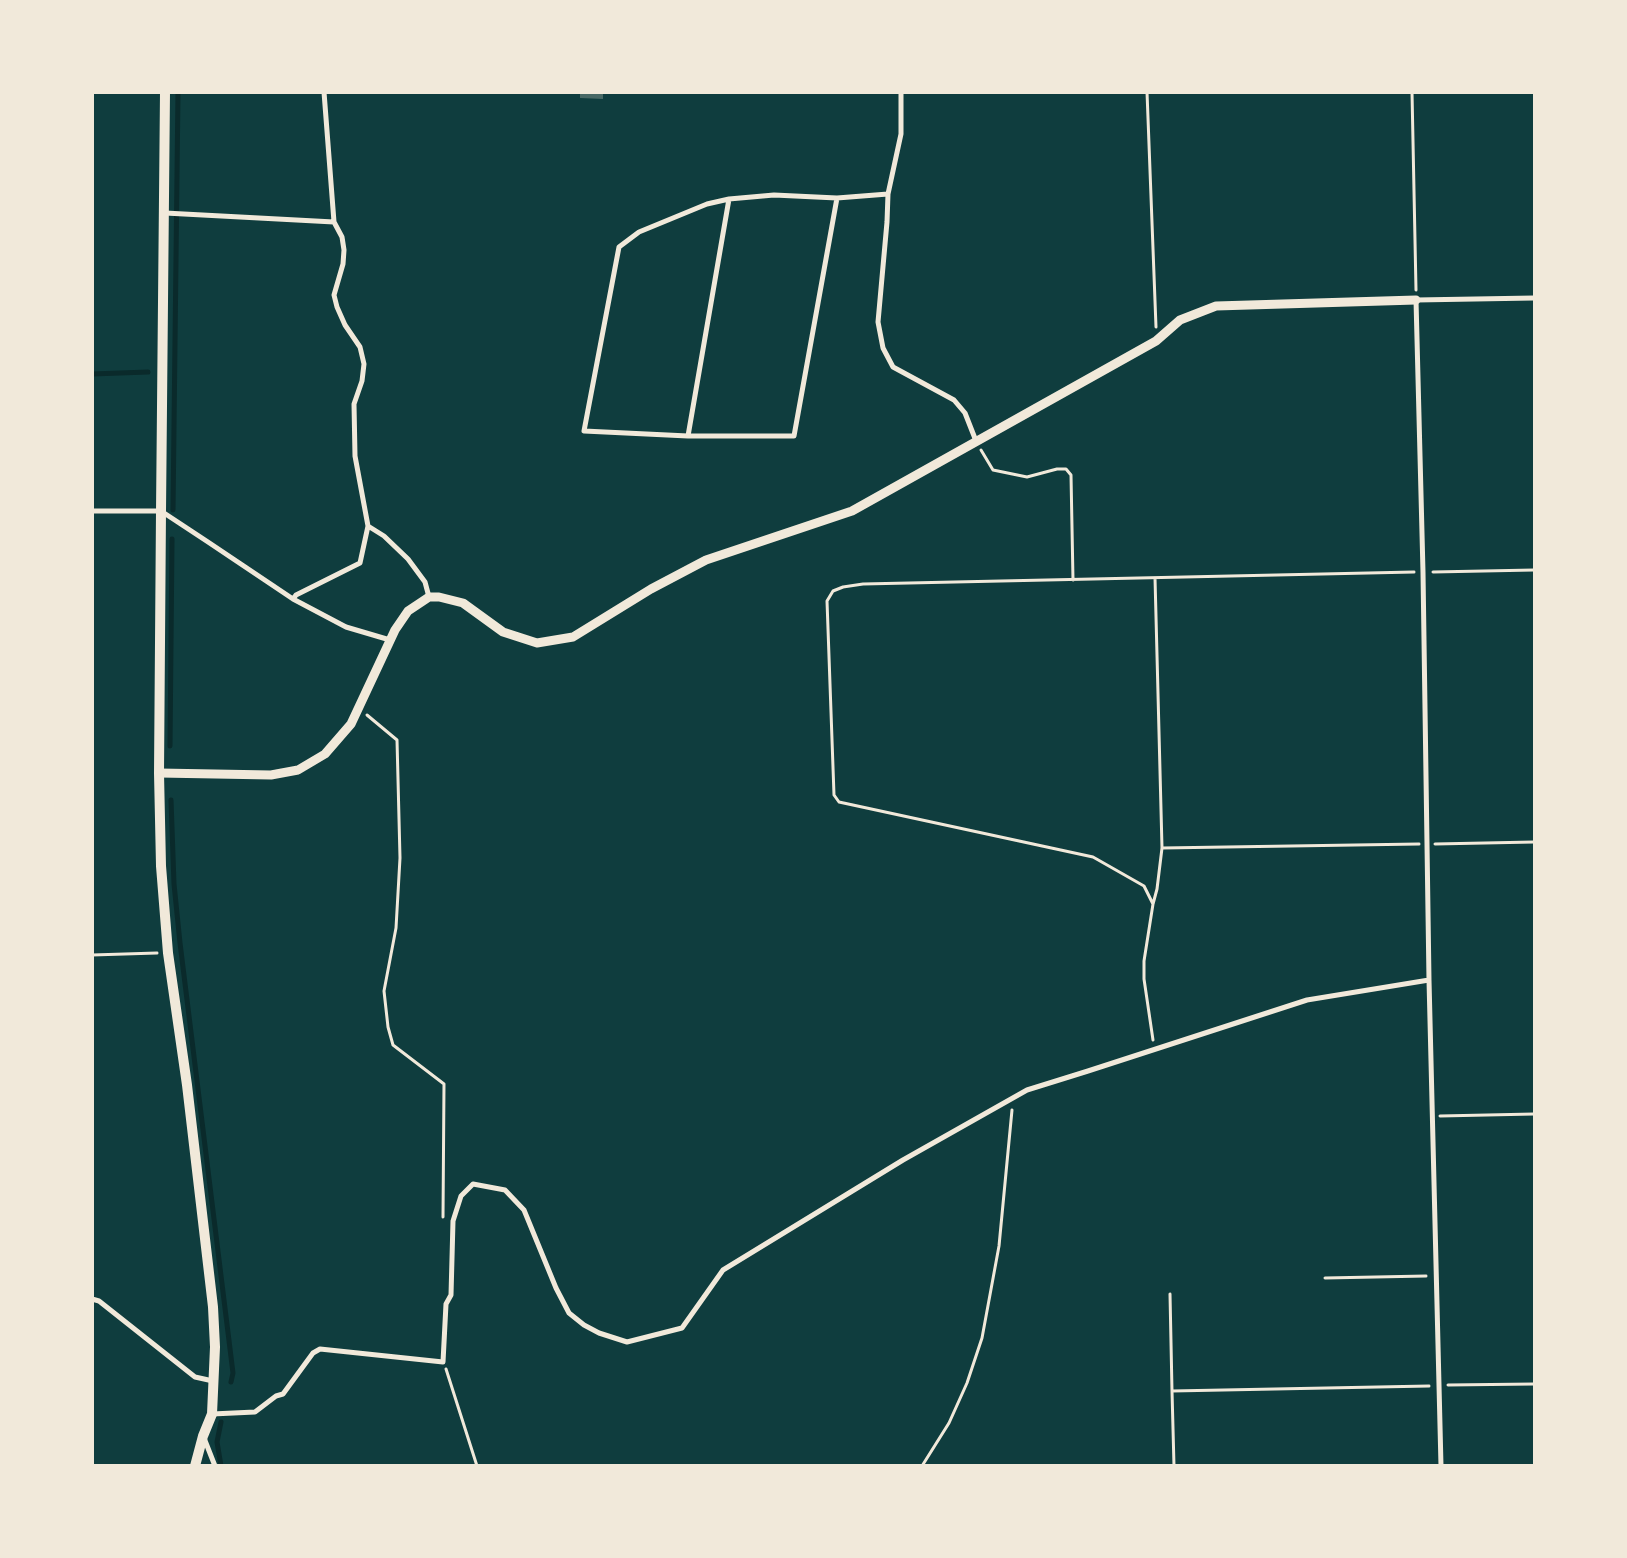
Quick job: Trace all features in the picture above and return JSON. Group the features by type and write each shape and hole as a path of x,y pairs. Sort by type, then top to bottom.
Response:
{"main road":[{"path":"165,92 169,214 161,512 159,773 161,866 168,953 187,1085 213,1307 215,1347 212,1414 195,1466"}],"street":[{"path":"293,600 296,595 360,563 368,526 355,456 354,404 362,381 364,364 360,347 345,325 334,295 343,264 344,250 342,237 334,222 324,92"},
{"path":"901,92 901,134 888,194 878,322 883,348 893,367 954,400 966,413 976,441"},
{"path":"837,198 794,436 688,436 584,431 619,247 639,232 707,204 729,199 774,195 837,198 888,194"},
{"path":"688,436 729,199"},
{"path":"169,214 334,222"},
{"path":"159,773 271,775 298,770 325,754 351,724 390,640 408,611 429,597 439,597 464,603 503,632 537,643 573,637 651,589 706,560 852,511 1156,341 1180,320 1216,306 1534,298"},
{"path":"1416,300 1423,572 1426,844 1441,1466"},
{"path":"92,511 161,512 293,600 346,627 390,640"},
{"path":"368,526 384,536 408,559 425,582 429,597"},
{"path":"212,1414 255,1412 276,1396 284,1394 313,1353 320,1349 443,1362 446,1304 451,1296 453,1221 461,1196 473,1184 505,1190 524,1210 568,1313 599,1333 626,1342 682,1328 723,1270 903,1160 1027,1090 1088,1072 1307,1000 1429,980"},
{"path":"92,1298 99,1301 195,1378 213,1381"},
{"path":"204,1436 215,1466"}],"path":[{"path":"1147,92 1156,341"},
{"path":"1412,92 1416,300"},
{"path":"976,441 993,470 1027,476 1057,469 1066,469 1071,475 1073,580"},
{"path":"1153,904 1144,886 1093,857 839,802 834,795 827,601 833,591 843,587 863,584 1534,570"},
{"path":"1155,578 1162,848 1157,889 1144,961 1144,979 1155,1049"},
{"path":"358,708 397,740 400,858 397,920 384,991 388,1027 393,1045 444,1084 443,1220"},
{"path":"1162,848 1534,842"},
{"path":"92,955 168,953"},
{"path":"922,1466 949,1423 968,1383 982,1338 999,1246 1013,1098"},
{"path":"1433,1116 1534,1114"},
{"path":"1324,1278 1437,1276"},
{"path":"1170,1294 1174,1466"},
{"path":"443,1362 477,1466"},
{"path":"1172,1391 1534,1384"}],"building":[{"path":"580,92 603,92 603,99 580,98"}],"waterway":[{"path":"173,510 178,92"},
{"path":"92,374 148,372"},
{"path":"170,746 172,539"},
{"path":"171,800 174,884 180,943 233,1373 231,1382"},
{"path":"221,1422 217,1442 221,1466"}]}
